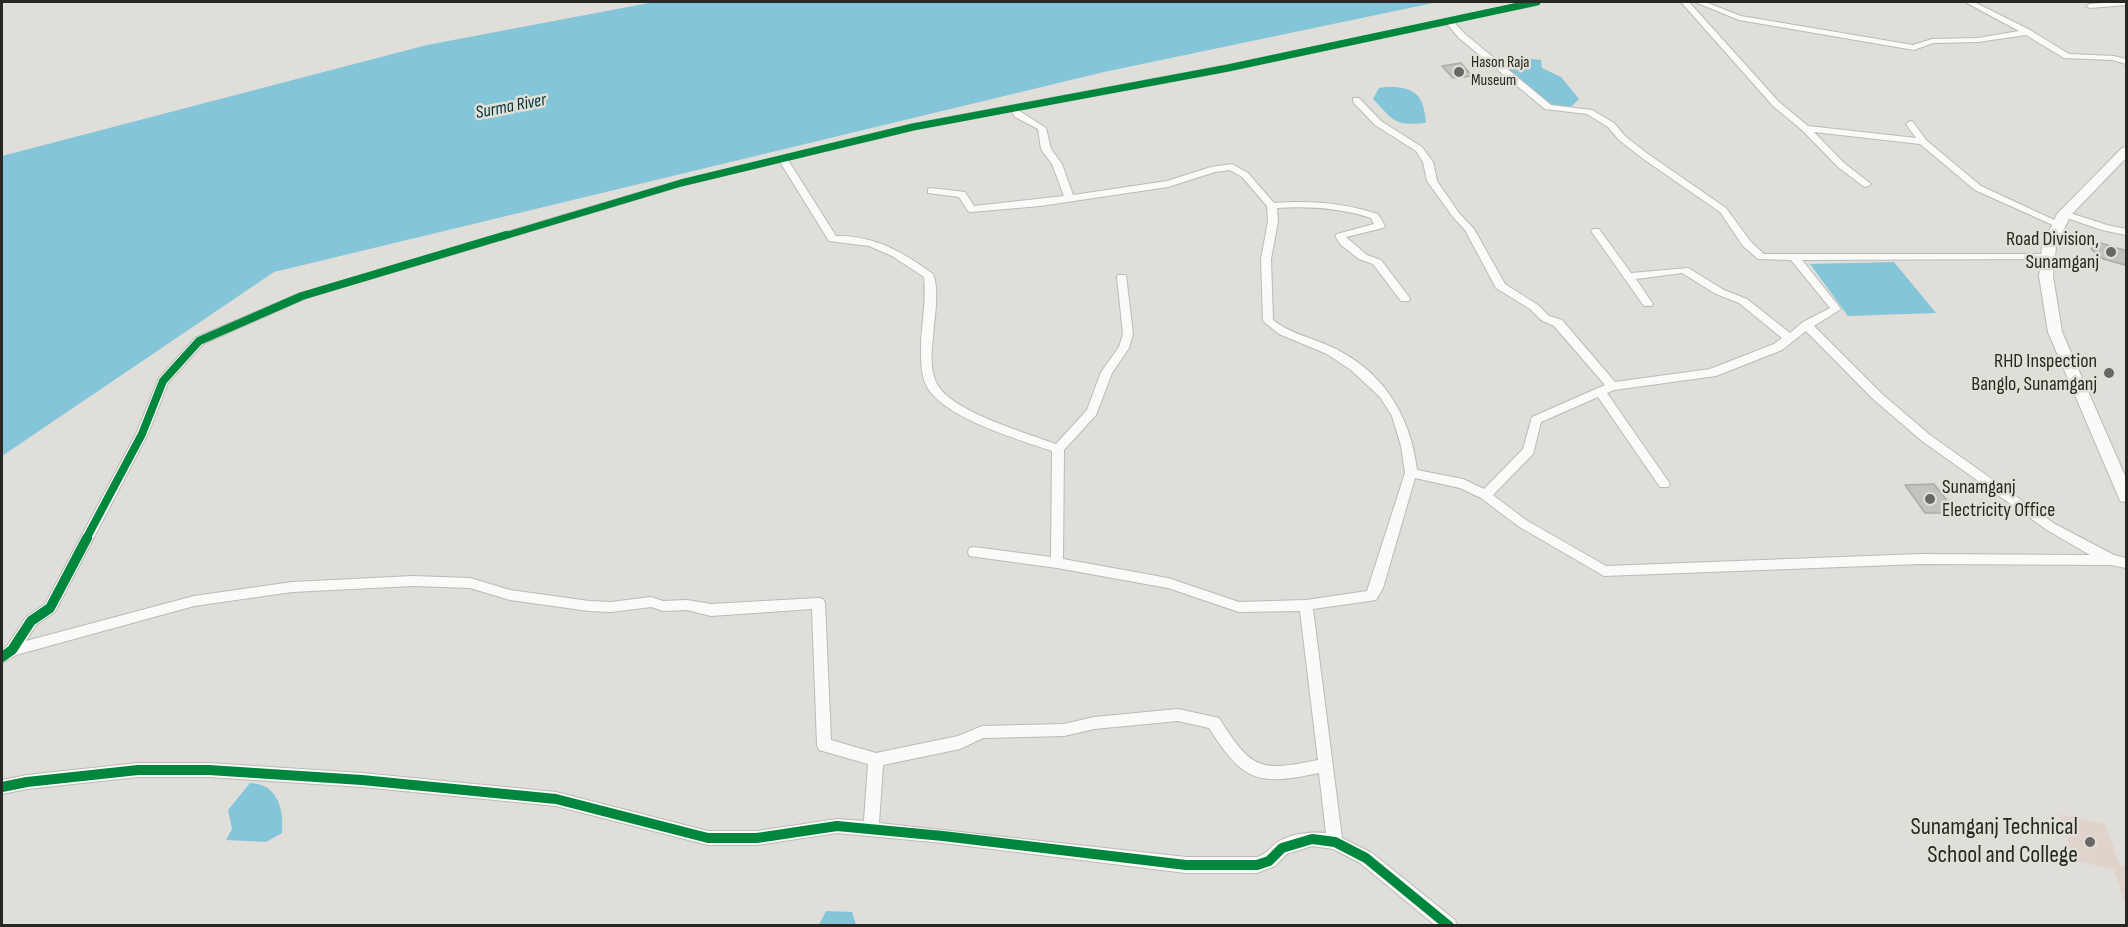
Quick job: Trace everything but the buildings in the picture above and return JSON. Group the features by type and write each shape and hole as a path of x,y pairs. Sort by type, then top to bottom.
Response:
{"main road":[{"path":"2127,151 2061,219 2049,247 2046,276 2055,332 2127,496"}],"street":[{"path":"7,654 32,621 50,608 142,434 164,381 199,341 312,292 681,183 912,127 1228,69 1537,2"},
{"path":"1685,2 1776,104 1841,165 1866,184"},
{"path":"1699,2 1739,18 1914,48 1932,41 1978,40 2027,32"},
{"path":"1969,2 2067,56 2114,57 2127,62"},
{"path":"2091,6 2127,3"},
{"path":"1449,21 1462,36 1548,107 1589,112 1611,125 1622,138 1645,156 1723,210 1747,244 1762,257 2048,256"},
{"path":"1356,100 1378,123 1419,149 1428,162 1432,181 1469,229 1500,286 1534,307 1545,318 1558,323 1606,389 1664,484"},
{"path":"1014,110 1018,115 1042,128 1046,149 1056,164 1069,198"},
{"path":"1910,124 1923,142 1978,188 2061,219 2127,232"},
{"path":"1805,129 1923,142"},
{"path":"783,159 833,239 847,238 872,242 898,253 929,276 932,297 926,356 933,386 947,401 975,418 1058,448"},
{"path":"931,191 962,194 971,208 1040,203 1168,184 1232,167 1245,175 1272,206 1273,221 1266,259 1268,321 1291,336 1330,350 1360,370 1391,403 1410,458 1411,473 1371,596 1306,605 1239,607 1168,583 1058,563 974,552"},
{"path":"1272,206 1294,203 1357,209 1374,216 1380,226 1340,236 1363,257 1377,261 1405,298"},
{"path":"1596,231 1648,304"},
{"path":"1485,495 1529,450 1536,420 1606,389 1712,373 1778,347 1807,325 1836,309 1795,258"},
{"path":"1627,277 1684,270 1720,292 1743,301 1789,338"},
{"path":"1058,563 1058,448 1092,412 1107,372 1124,348 1128,334 1122,277"},
{"path":"1807,325 1877,396 1926,438 2051,527 2111,560"},
{"path":"1411,473 1463,484 1485,495 1522,523 1604,571 1920,559 2111,560 2127,563"},
{"path":"7,654 194,601 292,587 413,581 470,583 510,594 589,606 611,607 651,602 663,606 687,605 711,610 818,603 824,745 876,760 960,742 982,732 1064,730 1094,723 1178,715 1214,723 1239,761 1273,776 1326,765"},
{"path":"1306,605 1335,842"},
{"path":"871,829 876,760"},
{"path":"2,788 27,782 138,770 209,770 362,780 556,799 708,838 757,838 837,826 1186,865 1257,865 1269,861 1282,848 1312,839 1335,842 1366,858 1449,926"}],"shaded area":[{"name":"Sunamganj Technical School and College","path":"2059,814 2105,824 2120,865 2126,867 2126,906 2114,870 2074,860"}],"water":[{"name":"Surma River","path":"654,2 1438,2 1104,72 274,272 2,456 2,156 427,45"},
{"path":"1509,56 1541,60 1542,68 1561,77 1579,99 1570,108 1547,105 1502,65 1512,62"},
{"path":"1379,88 1404,88 1416,94 1423,105 1426,123 1401,123 1391,117 1373,99"},
{"path":"1894,262 1936,313 1848,316 1810,264"},
{"path":"250,783 267,788 277,799 282,815 282,833 266,842 226,840 232,829 228,810"},
{"path":"826,911 852,912 856,925 819,925"}],"cycle path":[{"path":"2,657 12,650 31,621 50,608 142,434 163,381 199,341 302,296 681,183 913,127 1228,68 1537,2"},
{"path":"2,787 27,782 138,770 209,770 362,780 556,799 708,838 757,838 837,826 943,836 1186,865 1257,865 1269,861 1282,848 1312,839 1335,842 1366,858 1449,926"}],"place":[{"name":"Hason Raja Museum","path":"1459,72"},
{"name":"Road Division, Sunamganj","path":"2111,252"},
{"name":"RHD Inspection Banglo, Sunamganj","path":"2109,373"},
{"name":"Sunamganj Electricity Office","path":"1930,499"},
{"name":"Sunamganj Technical School and College","path":"2090,842"}]}
